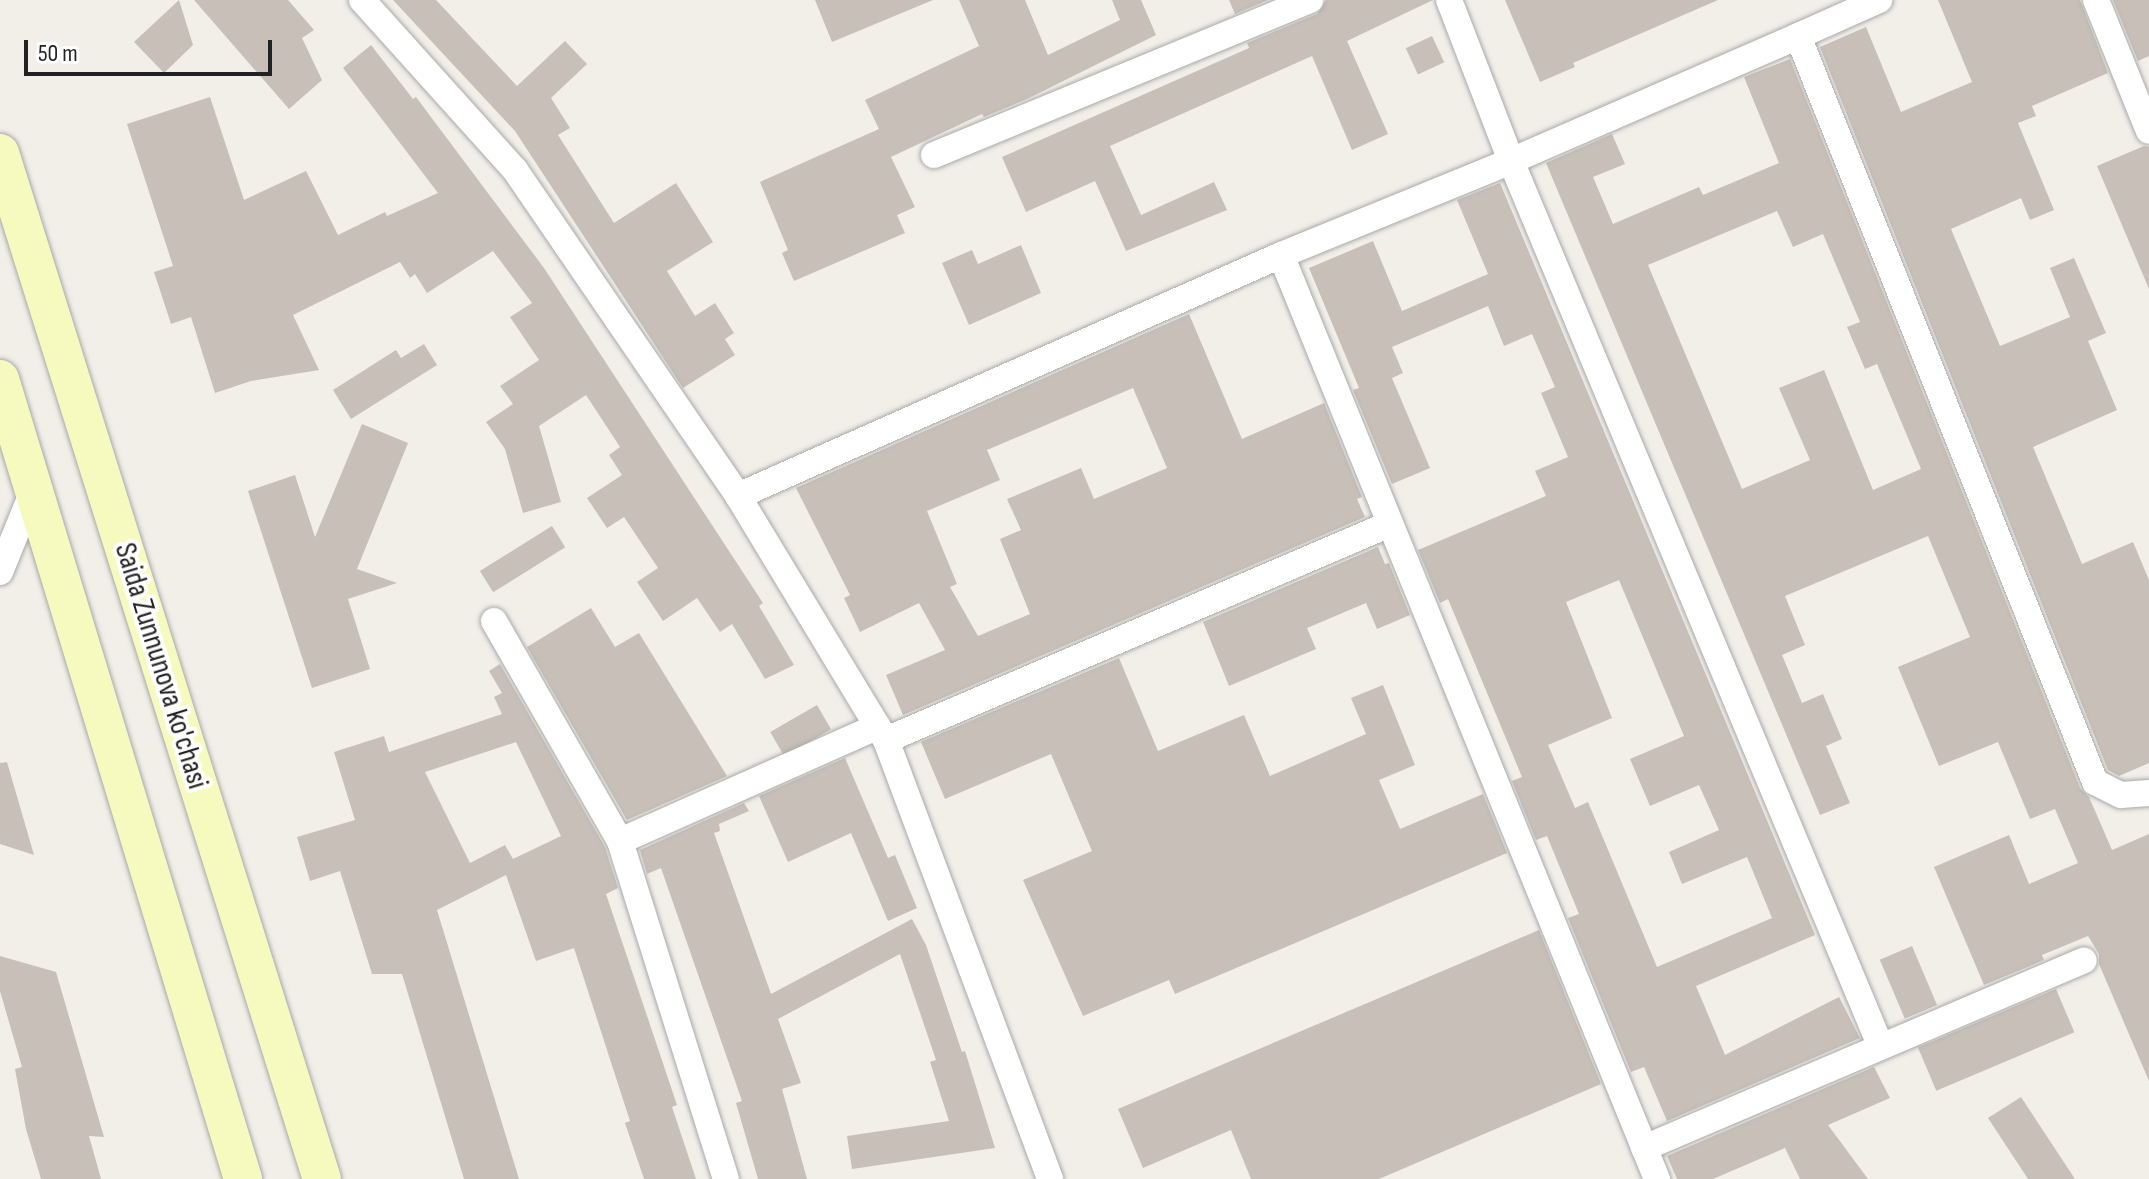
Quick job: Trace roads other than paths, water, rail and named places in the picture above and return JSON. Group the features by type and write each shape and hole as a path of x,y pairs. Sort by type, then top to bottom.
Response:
{"main road":[{"name":"Saida Zunnunova ko'chasi","path":"0,153 322,1179"},
{"path":"0,379 243,1179"}],"street":[{"path":"362,0 515,170 738,496 882,733 1050,1179"},
{"path":"934,155 1310,0"},
{"path":"1449,0 1511,161 1880,1045"},
{"path":"738,496 1281,255 1511,161 1879,0"},
{"path":"2096,0 2149,131"},
{"path":"1798,36 2095,782 2121,795 2149,793"},
{"path":"1281,255 1657,1179"},
{"path":"0,572 33,491"},
{"path":"620,841 1390,524"},
{"path":"494,621 620,841 726,1179"},
{"path":"1644,1148 2084,960"}]}
